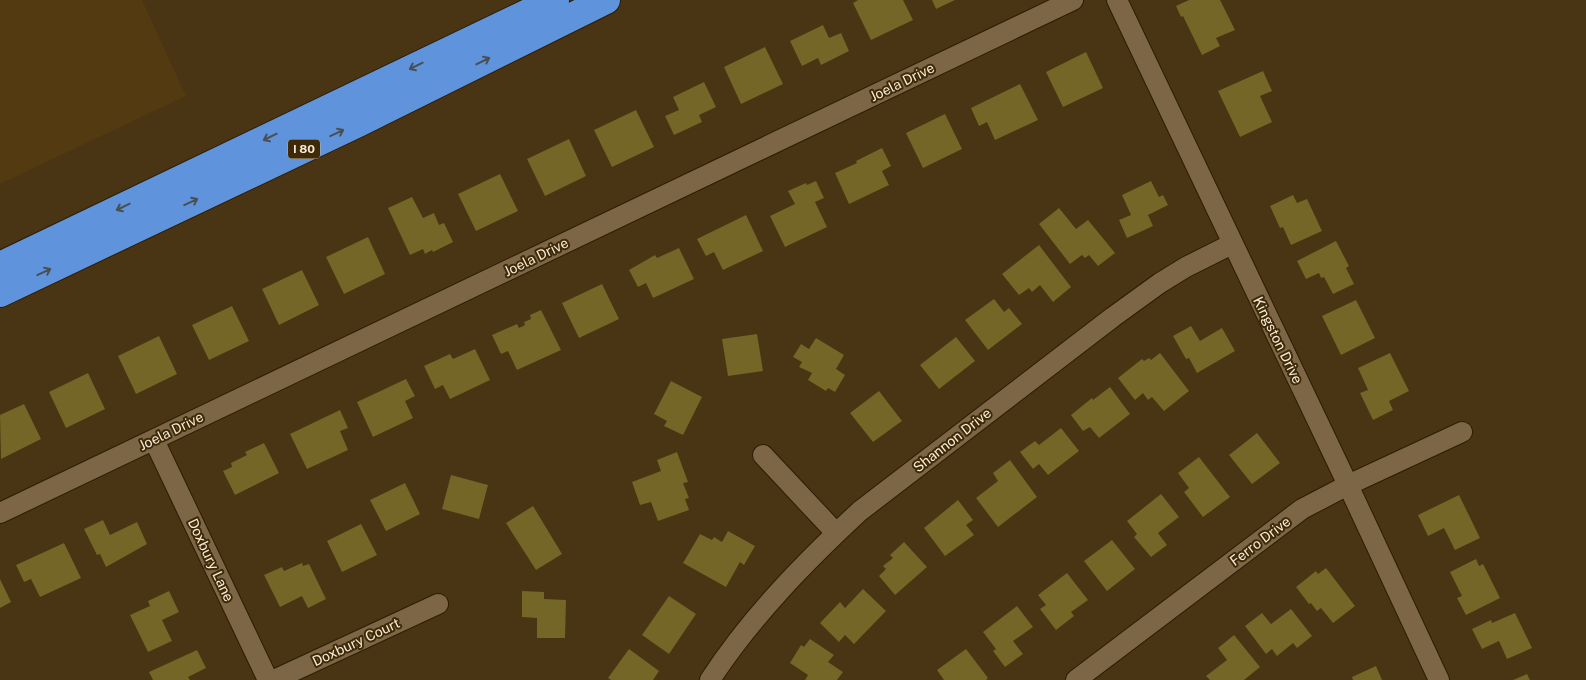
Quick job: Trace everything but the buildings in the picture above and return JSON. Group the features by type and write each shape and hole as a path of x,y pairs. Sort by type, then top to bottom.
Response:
{"highway":[{"name":"I 80","path":"0,266 555,0"},
{"name":"I 80","path":"0,293 358,123 606,0"}],"street":[{"name":"Joela Drive","path":"0,513 1072,0"},
{"name":"Kingston Drive","path":"1117,0 1348,485 1438,680"},
{"name":"Shannon Drive","path":"710,680 767,605 860,511 1160,283 1186,267 1232,244"},
{"name":"Ferro Drive","path":"1076,680 1302,509 1348,485 1462,432"},
{"name":"Doxbury Lane","path":"154,440 268,680"},
{"path":"762,455 836,534"},
{"name":"Doxbury Court","path":"274,680 438,604"}],"shaded area":[{"path":"0,0 142,0 186,96 0,184"}]}
